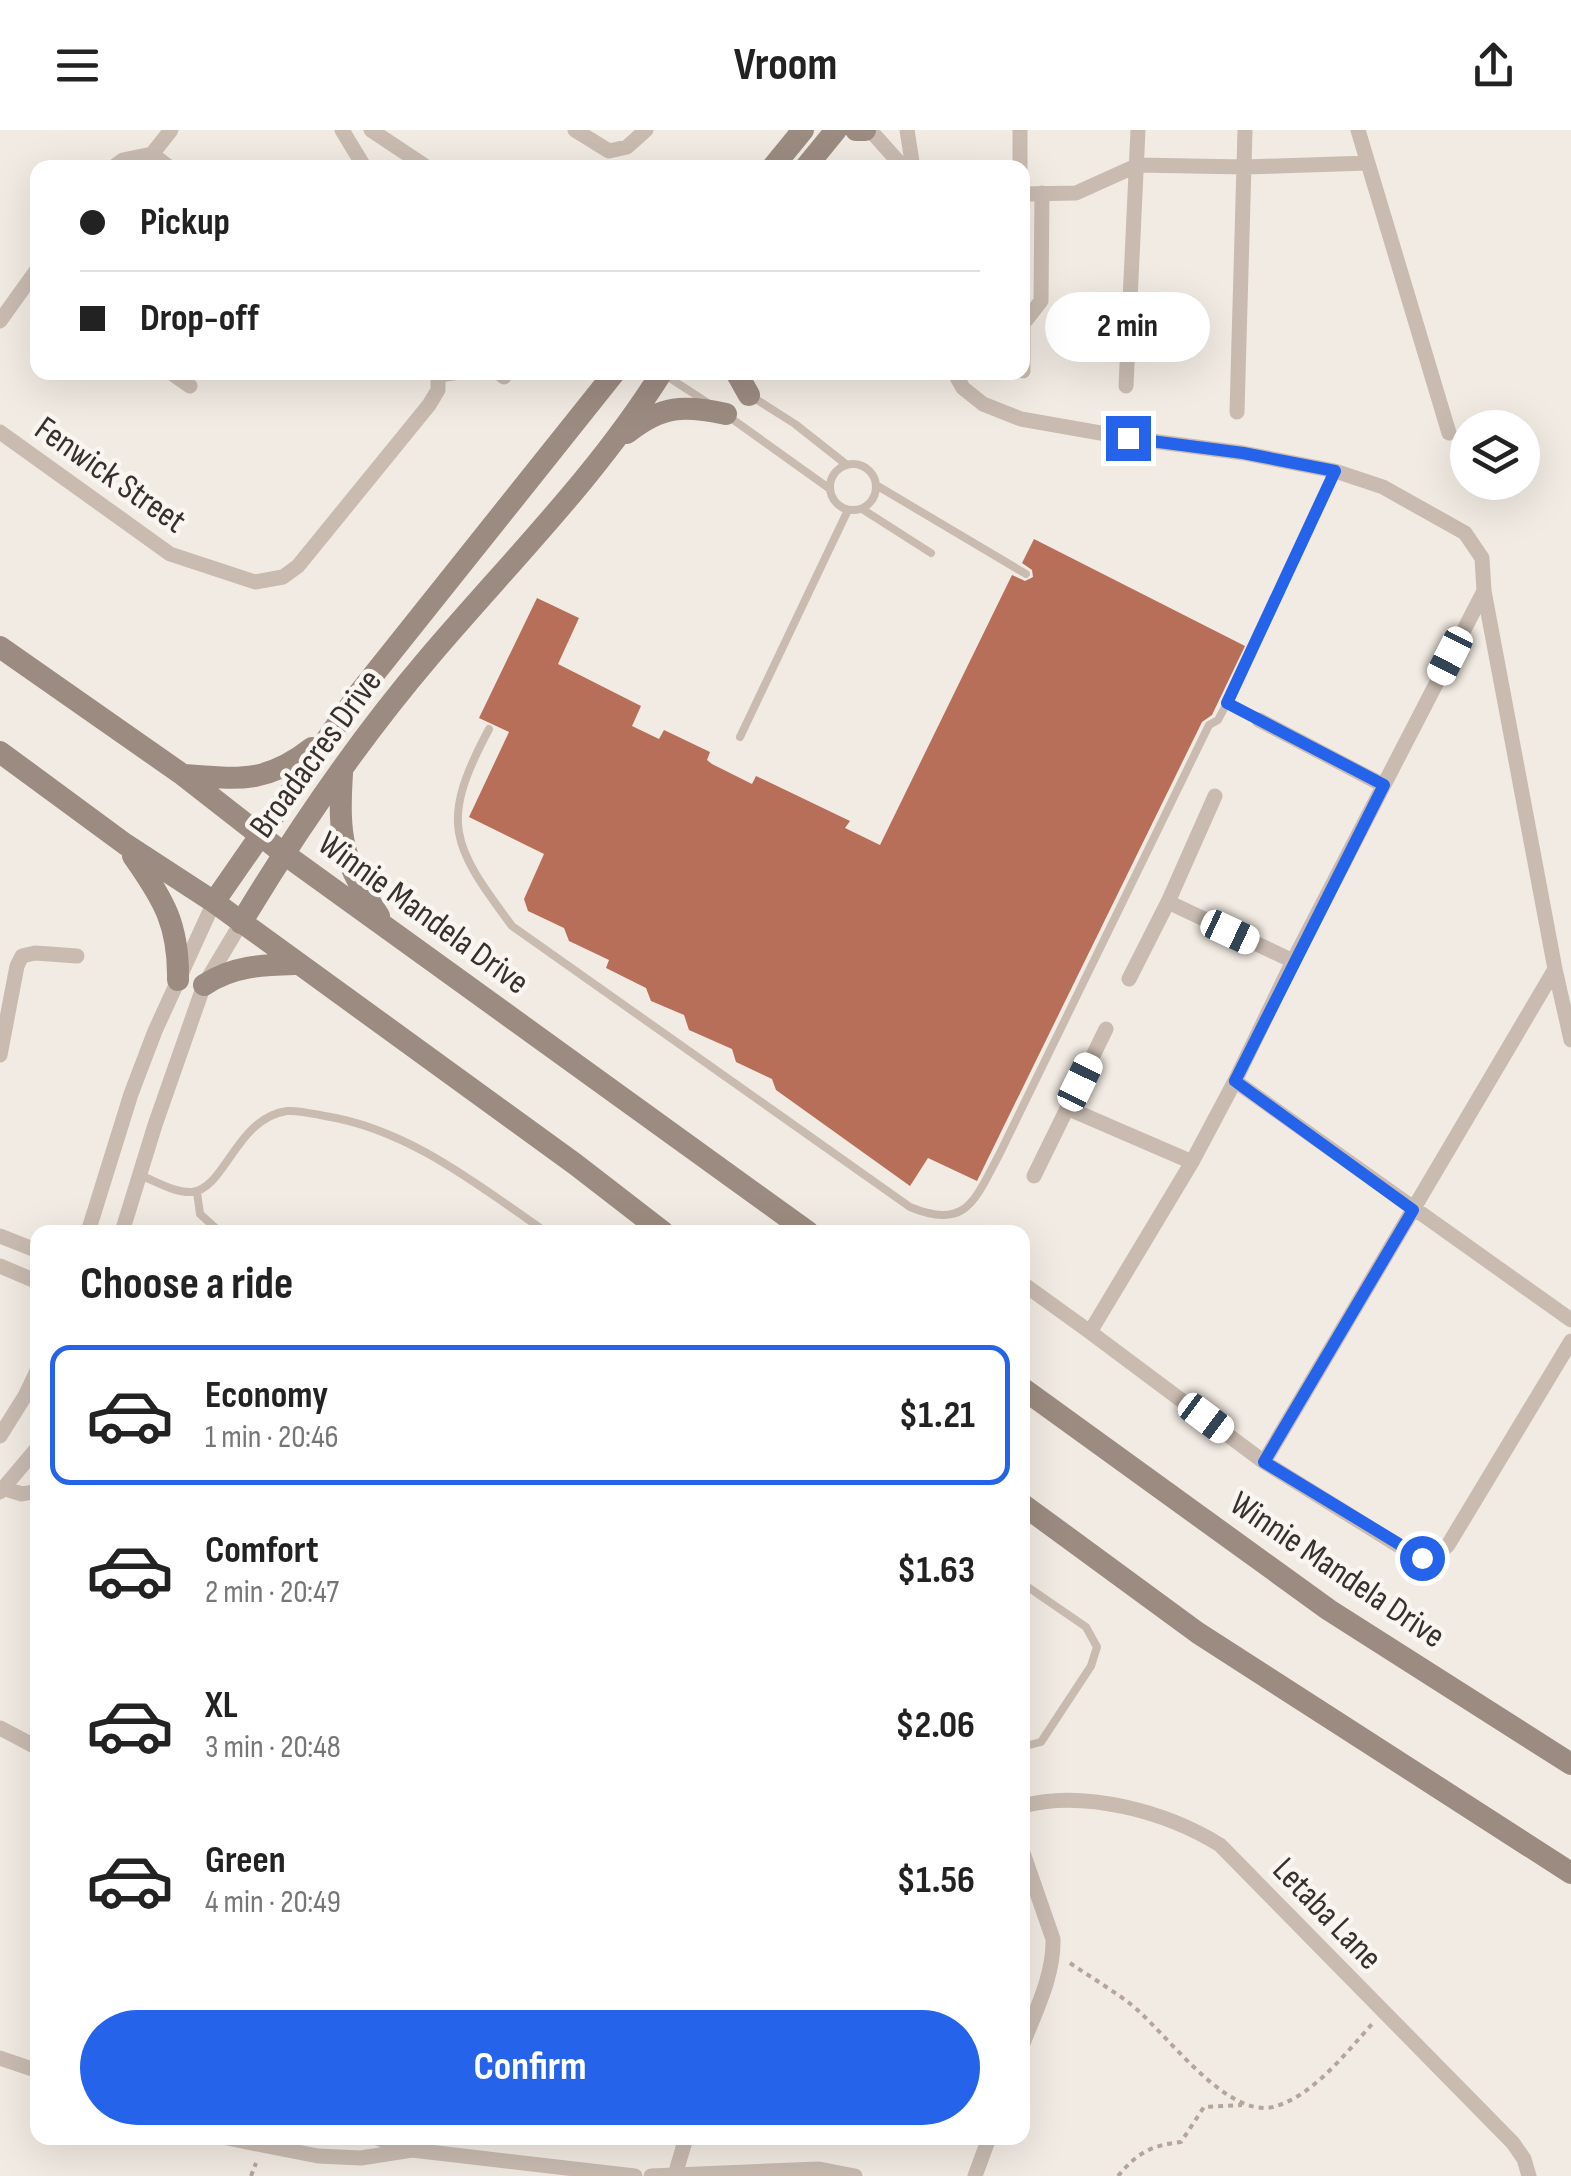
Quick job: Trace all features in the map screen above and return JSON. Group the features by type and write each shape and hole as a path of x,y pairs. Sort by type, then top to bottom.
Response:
{"main road":[{"path":"779,160 803,130"},
{"path":"812,160 836,130"},
{"path":"856,130 868,130"},
{"name":"Broadacres Drive","path":"214,902 328,735 609,380"},
{"name":"Broadacres Drive","path":"241,923 283,853 428,658 547,524 657,380"},
{"path":"604,452 642,421 662,411 695,407 726,414"},
{"name":"Winnie Mandela Drive","path":"0,647 184,775 283,853 798,1225"},
{"path":"184,775 248,778 273,773 328,735"},
{"path":"0,752 300,964 655,1225"},
{"path":"342,772 340,837 358,884 386,927"},
{"path":"125,844 168,912 177,936 178,980"},
{"path":"204,985 238,968 300,964"},
{"name":"Winnie Mandela Drive","path":"1030,1394 1329,1610 1571,1764"},
{"path":"1030,1510 1198,1633 1571,1873"}],"street":[{"path":"124,160 152,154 171,130"},
{"path":"342,130 361,160"},
{"path":"371,130 416,160"},
{"path":"575,130 609,151 627,147 646,130"},
{"path":"868,130 896,160"},
{"path":"907,130 912,160"},
{"path":"1020,130 1020,160"},
{"path":"1126,386 1138,130"},
{"path":"1237,412 1245,130"},
{"path":"1358,130 1449,433"},
{"path":"152,154 160,160"},
{"path":"1030,194 1076,192 1138,164 1245,168 1368,163"},
{"path":"1030,315 1041,300 1042,193"},
{"path":"0,321 30,279"},
{"name":"Fenwick Street","path":"0,432 170,554 230,576 270,582 298,566 429,405 438,390 439,380"},
{"path":"958,380 983,404 1021,419 1335,471 1383,487 1465,532 1482,558 1484,591 1571,1040"},
{"path":"1090,1332 1192,1162 1484,591"},
{"path":"1259,720 1384,785"},
{"path":"1129,979 1215,796"},
{"name":"Broadacres Drive","path":"90,1225 130,1094 214,902"},
{"path":"1168,902 1292,961"},
{"name":"Broadacres Drive","path":"124,1225 204,985 241,923"},
{"path":"0,1055 22,956 77,956"},
{"path":"1264,1462 1555,969"},
{"path":"1034,1176 1106,1029"},
{"path":"1235,1081 1571,1320"},
{"path":"1067,1108 1192,1162"},
{"path":"0,1237 30,1249"},
{"path":"0,1266 30,1279"},
{"path":"1030,1290 1264,1462 1412,1554 1433,1559 1448,1545 1571,1341"},
{"path":"0,1436 30,1387"},
{"path":"30,1456 1,1490 30,1492"},
{"path":"0,1728 30,1744"},
{"name":"Letaba Lane","path":"1030,1805 1063,1801 1139,1809 1168,1816 1200,1832 1232,1856 1512,2143 1524,2158 1528,2176"},
{"path":"1030,1872 1054,1939 1049,1977 1030,2026"},
{"path":"0,2058 30,2068"},
{"path":"253,2145 318,2156 361,2158 412,2150"},
{"path":"397,2145 412,2150 635,2176"},
{"path":"675,2174 684,2145"},
{"path":"976,2176 987,2145"},
{"path":"651,2176 819,2169 855,2176"}],"lane":[{"path":"673,380 830,490 836,502 848,510 862,508 873,498 876,484"},
{"path":"740,384 846,465"},
{"path":"830,490 834,474 846,465 869,470 876,484 1026,574"},
{"path":"489,729 467,771 459,798 460,845 479,882 512,926 910,1207 925,1214 949,1217 968,1205 986,1178 1209,725 1218,720 1227,703 1335,471"},
{"path":"862,508 930,553"},
{"path":"740,738 848,510"},
{"path":"1227,703 1259,720"},
{"path":"142,1176 181,1192 197,1192 212,1182 252,1128 269,1116 290,1110 350,1120 404,1140 535,1225"},
{"path":"197,1192 200,1214 212,1225"},
{"path":"1030,1589 1086,1628 1097,1647 1091,1666 1041,1742 1030,1745"}],"path":[{"path":"1054,1952 1129,2003 1218,2089 1242,2104"},
{"path":"1118,2176 1152,2145 1182,2142 1204,2107 1242,2104 1270,2108 1308,2088 1383,2013"}],"building":[{"path":"1034,539 1245,646 1212,715 1202,722 977,1181 928,1158 910,1186 776,1090 772,1079 736,1062 732,1049 689,1030 684,1015 651,1001 646,988 606,968 609,960 569,941 564,928 528,911 524,899 544,854 469,817 509,732 479,718 537,598 579,618 558,664 641,706 632,726 659,739 664,730 710,752 707,760 712,764 752,784 756,776 850,821 845,828 880,845 1012,575 1025,581 1033,577 1032,570 1022,563"}],"route":[{"path":"1128,438 1243,453 1335,471 1227,703 1384,785 1292,961 1235,1081 1413,1210 1264,1462 1422,1558"}]}
